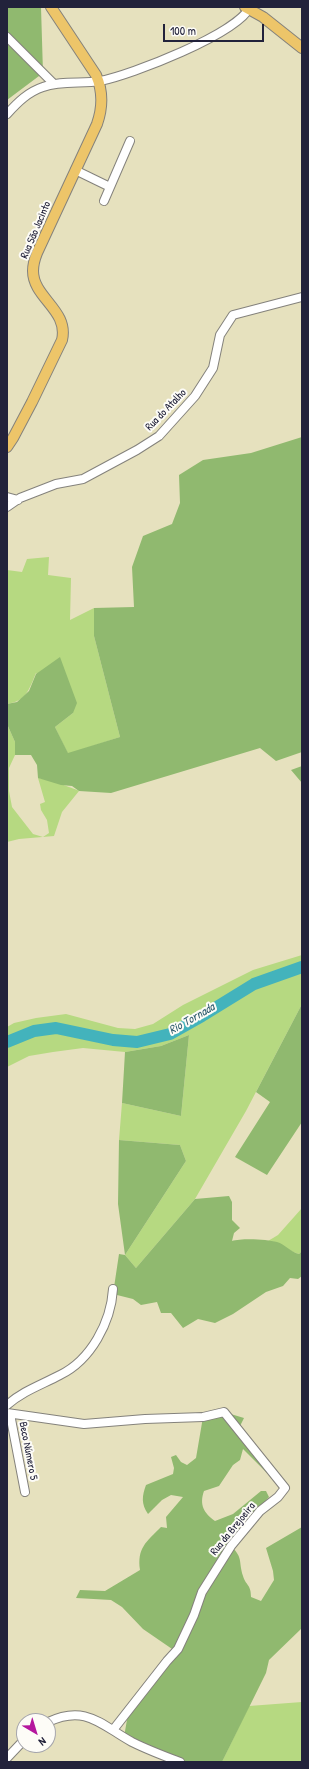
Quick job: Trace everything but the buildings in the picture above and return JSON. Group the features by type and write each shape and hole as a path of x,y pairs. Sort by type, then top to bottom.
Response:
{"main road":[{"name":"Rua São Jacinto","path":"7,447 29,408 62,340 63,330 61,319 38,289 33,270 37,252 99,117 102,95 92,68 51,7"},
{"path":"248,8 270,22 302,48"}],"street":[{"path":"7,114 20,100 33,91 54,84 98,81 120,77 162,61 196,45 238,21 248,8"},
{"path":"7,37 54,84"},
{"path":"104,201 130,141"},
{"path":"75,170 110,187"},
{"name":"Rua do Atalho","path":"7,507 18,500 56,484 83,479 137,450 159,436 195,396 213,368 220,335 233,315 302,297"},
{"path":"7,497 18,500"},
{"path":"7,1405 16,1397 37,1385 62,1374 79,1360 95,1343 106,1321 113,1289"},
{"name":"Rua da Brejoeira","path":"8,1413 84,1424 145,1419 202,1417 224,1412 285,1488 278,1497 260,1511 231,1546 202,1592 178,1649 113,1730"},
{"name":"Beco Número 5","path":"8,1413 25,1492"},
{"path":"56,1719 67,1715 81,1716 98,1720 143,1747 180,1762"},
{"path":"7,1758 16,1748"}],"green space":[{"path":"7,7 41,7 43,73 7,100"},
{"path":"302,437 302,752 276,761 260,748 111,793 79,791 72,786 61,785 38,778 37,765 31,755 15,755 15,742 7,724 7,704 17,702 29,691 36,674 60,657 77,703 73,713 55,727 68,753 120,737 94,636 94,608 134,607 132,567 143,536 172,524 180,503 179,475 203,460 251,453"},
{"path":"49,557 48,575 71,578 70,620 94,608 94,636 120,737 68,754 55,727 73,713 36,673 26,694 19,700 7,704 7,570 22,572 27,559"},
{"path":"7,724 15,742 15,755 9,768 9,791 12,807 33,834 43,837 19,839 7,842"},
{"path":"302,766 302,783 291,770"},
{"path":"38,778 58,783 79,791 62,812 54,836 43,837 49,833 47,820 41,810 40,804 45,802"},
{"path":"302,955 302,1004 246,1111 195,1199 136,1268 125,1255 186,1161 180,1145 119,1140 122,1103 181,1116 189,1035 161,1046 125,1052 83,1048 29,1056 7,1067 7,1027 14,1023 36,1018 66,1014 118,1028 135,1029 153,1024 183,1005 253,970"},
{"path":"302,1004 302,1122 267,1175 235,1157 270,1102 256,1092"},
{"path":"189,1035 181,1116 122,1103 125,1052 161,1046"},
{"path":"119,1140 180,1145 186,1161 125,1255 118,1204"},
{"path":"229,1196 232,1202 232,1220 240,1228 234,1233 232,1241 248,1239 267,1240 280,1243 293,1252 299,1254 302,1251 302,1276 298,1279 290,1278 283,1286 266,1292 233,1314 215,1323 198,1319 183,1328 171,1313 161,1313 157,1302 141,1305 133,1299 113,1294 119,1254 125,1255 136,1268 195,1199"},
{"path":"302,1208 302,1251 299,1254 277,1243 268,1241 278,1235"},
{"path":"224,1412 244,1418 237,1432 278,1473 274,1480 243,1449 240,1460 233,1465 219,1486 204,1491 202,1505 205,1512 215,1521 233,1514 261,1491 266,1491 269,1497 229,1544 239,1556 243,1576 249,1587 251,1597 261,1601 274,1580 273,1571 266,1548 302,1527 302,1628 269,1660 266,1673 222,1762 180,1762 124,1737 128,1714 175,1651 143,1629 122,1607 111,1600 76,1598 80,1590 105,1591 140,1570 139,1562 141,1551 147,1541 161,1527 167,1528 166,1517 183,1497 171,1495 162,1500 148,1514 144,1507 143,1500 146,1485 173,1474 174,1468 171,1457 176,1455 181,1462 187,1465 196,1458 203,1417"},
{"path":"302,1702 302,1762 222,1762 249,1706"}],"waterway":[{"name":"Rio Tornada","path":"7,1042 34,1031 56,1028 113,1040 137,1042 170,1034 254,984 302,967"}]}
